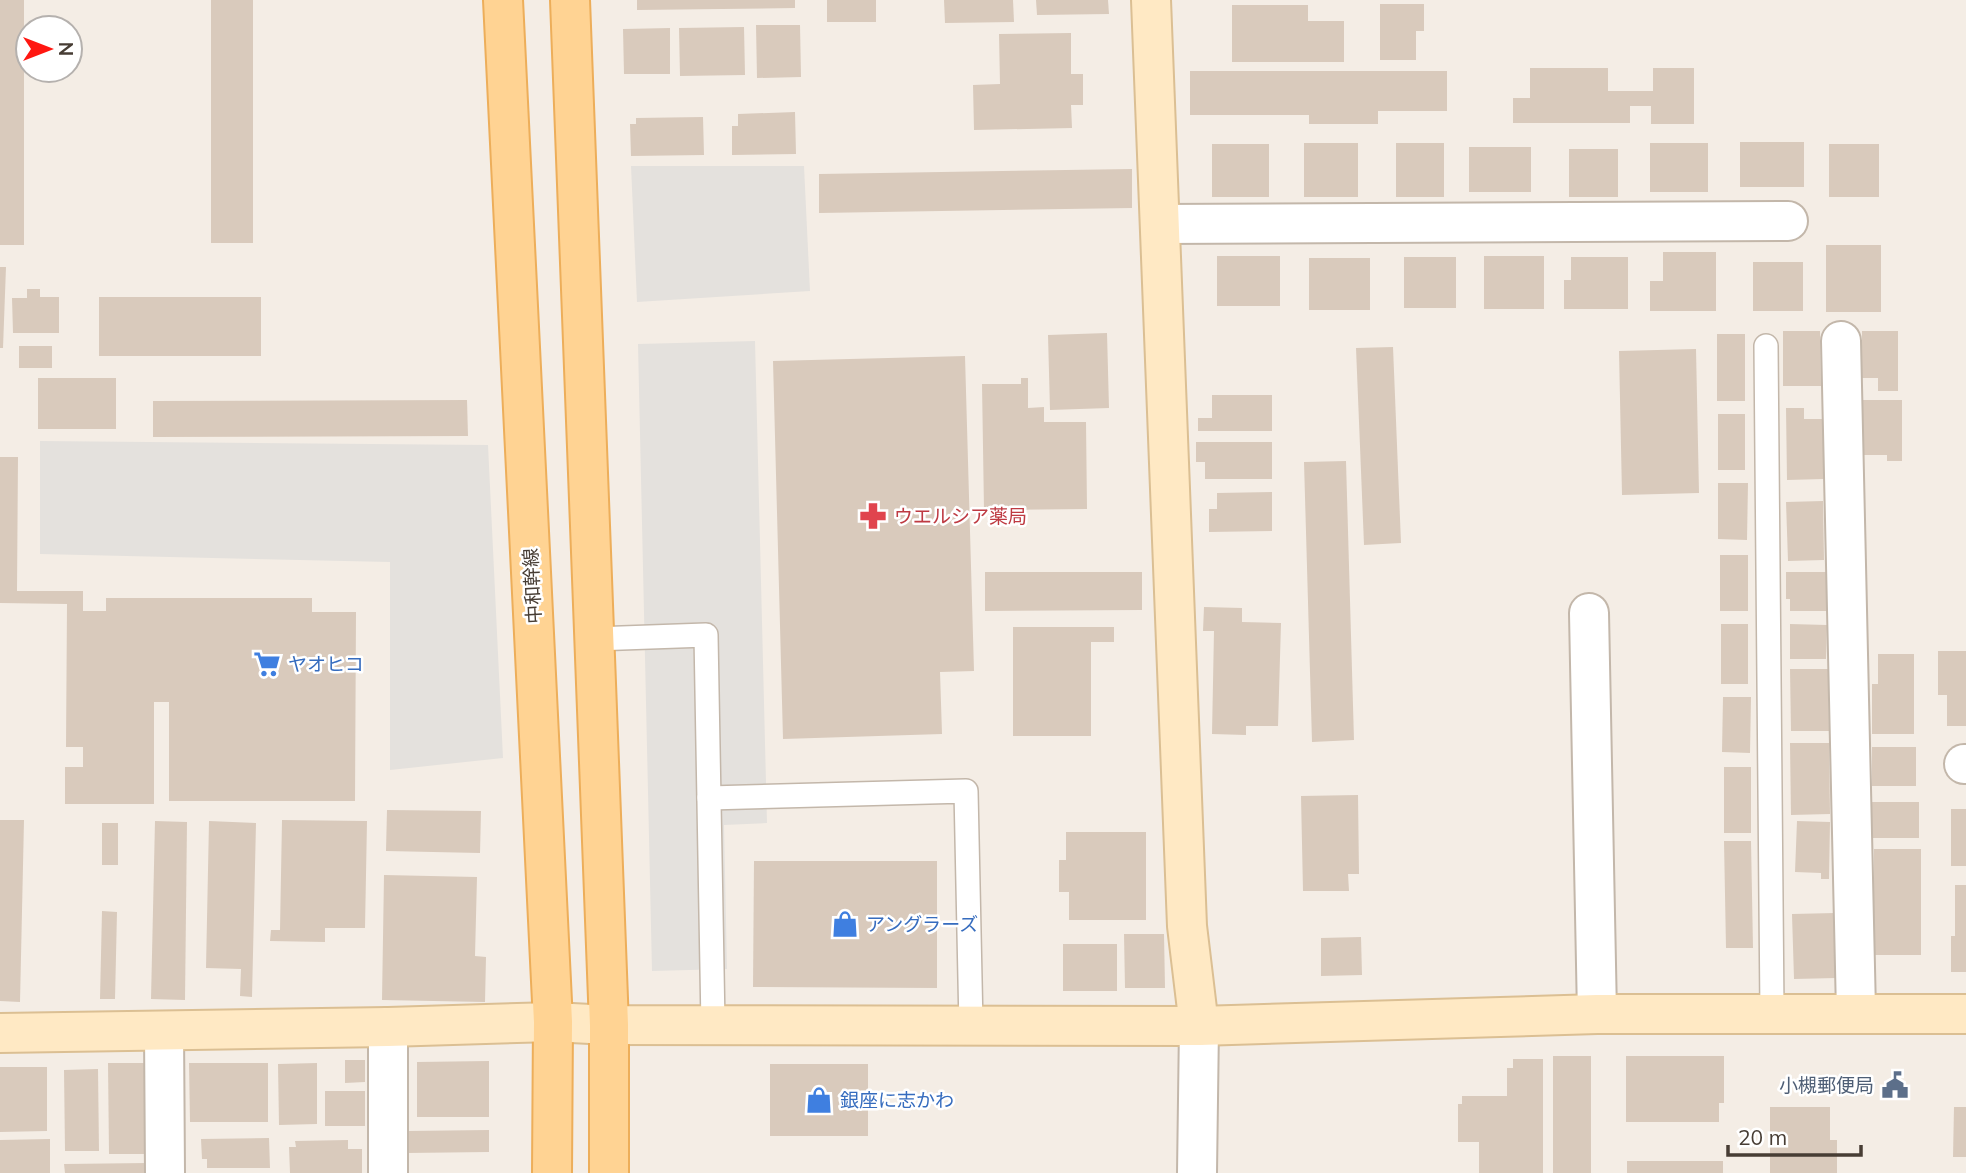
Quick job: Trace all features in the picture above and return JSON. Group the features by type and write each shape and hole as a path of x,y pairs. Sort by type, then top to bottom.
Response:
{"main road":[{"name":"中和幹線","path":"503,0 553,1021 552,1173"},
{"path":"570,0 609,1025 609,1173"}],"street":[{"path":"1151,0 1187,926 1199,1026 1197,1173"},
{"path":"1160,224 1788,221"},
{"path":"1841,341 1856,1012"},
{"path":"1589,613 1597,1014"},
{"path":"0,1033 388,1027 553,1021 609,1025 1199,1026 1597,1014 1966,1013"},
{"path":"388,1027 388,1173"},
{"path":"164,1031 165,1173"}],"lane":[{"path":"1766,346 1772,1012"},
{"path":"594,639 706,635 713,1025"},
{"path":"709,798 966,791 971,1026"}],"shaded area":[{"path":"631,166 804,166 810,291 637,302"},
{"path":"755,341 767,823 724,825 727,969 652,971 638,344"},
{"path":"40,441 488,445 503,758 390,770 390,562 40,554"}],"building":[{"path":"0,0 24,0 24,14 14,14 14,84 24,84 24,245 0,245"},
{"path":"211,0 253,0 253,243 211,243"},
{"path":"637,0 795,0 795,8 637,10"},
{"path":"827,0 876,0 876,22 827,22"},
{"path":"944,0 1013,0 1014,22 945,23"},
{"path":"1036,0 1108,0 1109,14 1037,15"},
{"path":"1380,4 1424,4 1424,31 1416,31 1416,60 1380,60"},
{"path":"1232,5 1308,5 1308,21 1344,21 1344,62 1232,62"},
{"path":"756,25 800,25 801,77 757,78"},
{"path":"744,27 745,75 680,76 679,28"},
{"path":"670,28 670,74 624,74 623,29"},
{"path":"1071,33 1071,74 1083,74 1083,105 1071,105 1072,128 974,130 973,85 1000,84 999,34"},
{"path":"1530,68 1608,68 1608,91 1653,91 1653,68 1694,68 1694,124 1651,124 1651,106 1630,106 1630,123 1513,123 1513,98 1530,98"},
{"path":"1190,71 1447,71 1447,111 1378,111 1378,124 1309,124 1309,115 1190,115"},
{"path":"795,112 796,154 732,155 732,126 738,126 738,114"},
{"path":"703,117 704,155 631,156 630,124 636,124 636,118"},
{"path":"1740,142 1804,142 1804,187 1740,187"},
{"path":"1304,143 1358,143 1358,197 1304,197"},
{"path":"1396,143 1444,143 1444,197 1396,197"},
{"path":"1650,143 1708,143 1708,192 1650,192"},
{"path":"1212,144 1269,144 1269,197 1212,197"},
{"path":"1829,144 1879,144 1879,197 1829,197"},
{"path":"1469,147 1531,147 1531,192 1469,192"},
{"path":"1569,149 1618,149 1618,197 1569,197"},
{"path":"1132,169 1132,208 819,213 819,174"},
{"path":"1826,245 1881,245 1881,312 1826,312"},
{"path":"1663,252 1716,252 1716,311 1650,311 1650,281 1663,281"},
{"path":"1217,256 1280,256 1280,306 1217,306"},
{"path":"1484,256 1544,256 1544,309 1484,309"},
{"path":"1404,257 1456,257 1456,308 1404,308"},
{"path":"1571,257 1628,257 1628,309 1564,309 1564,280 1571,280"},
{"path":"1309,258 1370,258 1370,310 1309,310"},
{"path":"1753,262 1803,262 1803,311 1753,311"},
{"path":"0,267 6,267 3,348 0,348"},
{"path":"27,289 40,289 40,297 59,297 59,333 13,333 12,298 27,298"},
{"path":"99,297 261,297 261,356 99,356"},
{"path":"1783,331 1820,331 1821,386 1783,386"},
{"path":"1862,331 1898,331 1898,391 1878,391 1878,378 1862,378"},
{"path":"1107,333 1109,408 1050,410 1048,335"},
{"path":"1717,334 1745,334 1745,401 1717,401"},
{"path":"19,346 52,346 52,368 19,368"},
{"path":"1393,347 1401,543 1364,545 1356,348"},
{"path":"1696,349 1699,493 1622,495 1619,351"},
{"name":"ウエルシア薬局","path":"965,356 974,671 940,672 942,734 783,739 773,361"},
{"path":"38,378 116,378 116,429 38,429"},
{"path":"1021,378 1028,378 1028,408 1044,407 1044,422 1086,422 1087,509 984,510 982,384 1021,384"},
{"path":"1212,395 1272,395 1272,431 1198,431 1198,418 1212,418"},
{"path":"467,400 468,436 153,437 153,401"},
{"path":"1862,400 1902,400 1902,461 1887,461 1887,455 1862,455"},
{"path":"1786,408 1804,408 1804,419 1823,419 1824,479 1787,480"},
{"path":"1718,414 1745,414 1745,470 1718,470"},
{"path":"1196,442 1272,442 1272,479 1205,479 1205,462 1196,462"},
{"path":"0,457 18,457 17,591 83,591 83,611 106,611 106,598 312,598 312,612 356,612 355,801 169,801 169,702 154,702 154,804 65,804 65,767 83,767 83,747 66,747 67,604 0,603"},
{"path":"1346,461 1354,740 1312,742 1304,462"},
{"path":"1718,483 1748,483 1747,540 1718,539"},
{"path":"1272,492 1272,531 1209,532 1209,509 1217,509 1217,493"},
{"path":"1823,501 1824,560 1788,561 1786,502"},
{"path":"1720,555 1748,555 1748,611 1720,611"},
{"path":"985,572 1142,572 1142,610 985,611"},
{"path":"1786,572 1827,572 1827,611 1790,611 1790,599 1786,599"},
{"path":"1204,607 1242,608 1242,622 1281,623 1278,726 1246,726 1246,735 1212,734 1214,631 1203,631"},
{"path":"1721,624 1748,624 1748,684 1721,684"},
{"path":"1790,624 1827,625 1826,659 1790,659"},
{"path":"1013,627 1114,627 1114,642 1091,642 1091,736 1013,736"},
{"path":"1938,651 1966,651 1966,726 1947,726 1947,695 1938,695"},
{"path":"1878,654 1914,654 1914,734 1872,734 1872,684 1878,684"},
{"path":"1790,669 1828,669 1829,731 1791,731"},
{"path":"1723,697 1751,697 1750,753 1722,752"},
{"path":"1790,743 1829,743 1830,814 1791,815"},
{"path":"1872,747 1916,747 1916,786 1872,786"},
{"path":"1724,767 1751,767 1751,833 1724,833"},
{"path":"1358,795 1359,874 1348,874 1349,891 1303,891 1301,796"},
{"path":"1872,802 1919,802 1919,838 1872,838"},
{"path":"1951,809 1966,809 1966,866 1951,866"},
{"path":"387,810 481,811 480,853 386,851"},
{"path":"0,820 24,820 20,1002 0,1001"},
{"path":"282,820 367,821 365,928 325,928 325,942 270,941 271,930 280,930"},
{"path":"155,821 187,822 185,1000 151,999"},
{"path":"209,821 256,823 252,997 240,996 241,969 206,968"},
{"path":"1797,821 1830,822 1829,879 1821,879 1821,873 1795,872"},
{"path":"102,823 118,823 118,865 102,865"},
{"path":"1066,832 1146,832 1146,920 1069,920 1069,892 1059,892 1059,860 1066,860"},
{"path":"1724,841 1751,841 1753,948 1726,948"},
{"path":"1874,849 1921,849 1921,955 1874,955"},
{"name":"アングラーズ","path":"754,861 937,861 937,988 753,987"},
{"path":"384,875 477,877 475,956 486,957 485,1002 382,1000"},
{"path":"1955,885 1966,885 1966,972 1951,972 1951,936 1955,936"},
{"path":"102,911 117,912 115,999 100,999"},
{"path":"1835,913 1836,978 1794,979 1792,914"},
{"path":"1124,934 1164,934 1165,988 1125,988"},
{"path":"1361,937 1362,975 1321,976 1321,938"},
{"path":"1063,944 1117,944 1117,991 1063,991"},
{"path":"1553,1056 1591,1056 1591,1173 1553,1173"},
{"path":"1626,1056 1724,1056 1724,1103 1719,1103 1719,1122 1626,1122"},
{"path":"1513,1059 1543,1059 1543,1173 1479,1173 1479,1142 1458,1142 1458,1104 1462,1104 1462,1096 1507,1096 1507,1068 1513,1068"},
{"path":"345,1060 365,1060 365,1082 345,1083"},
{"path":"489,1061 489,1117 417,1117 417,1062"},
{"path":"108,1063 145,1063 146,1154 109,1154"},
{"path":"189,1063 268,1063 268,1122 190,1122"},
{"path":"317,1063 317,1124 279,1125 278,1064"},
{"name":"銀座に志かわ","path":"770,1064 868,1064 868,1136 770,1136"},
{"path":"0,1067 47,1067 47,1131 0,1132"},
{"path":"98,1069 99,1151 65,1151 64,1070"},
{"path":"325,1091 365,1091 365,1126 325,1126"},
{"path":"1770,1107 1830,1107 1830,1140 1837,1140 1837,1173 1770,1173"},
{"path":"1954,1107 1966,1107 1966,1157 1953,1157"},
{"path":"489,1130 489,1152 407,1153 407,1131"},
{"path":"269,1138 270,1168 207,1168 207,1159 202,1159 201,1139"},
{"path":"50,1139 50,1173 0,1173 0,1140"},
{"path":"348,1140 348,1149 362,1149 362,1173 290,1173 289,1147 296,1147 295,1141"},
{"path":"1627,1161 1723,1161 1723,1173 1627,1173"},
{"path":"147,1163 148,1173 65,1173 64,1164"}],"place":[{"name":"ウエルシア薬局","path":"873,516"},
{"name":"ヤオヒコ","path":"267,664"},
{"name":"アングラーズ","path":"845,924"},
{"name":"小槻郵便局","path":"1895,1085"},
{"name":"銀座に志かわ","path":"819,1100"}]}
